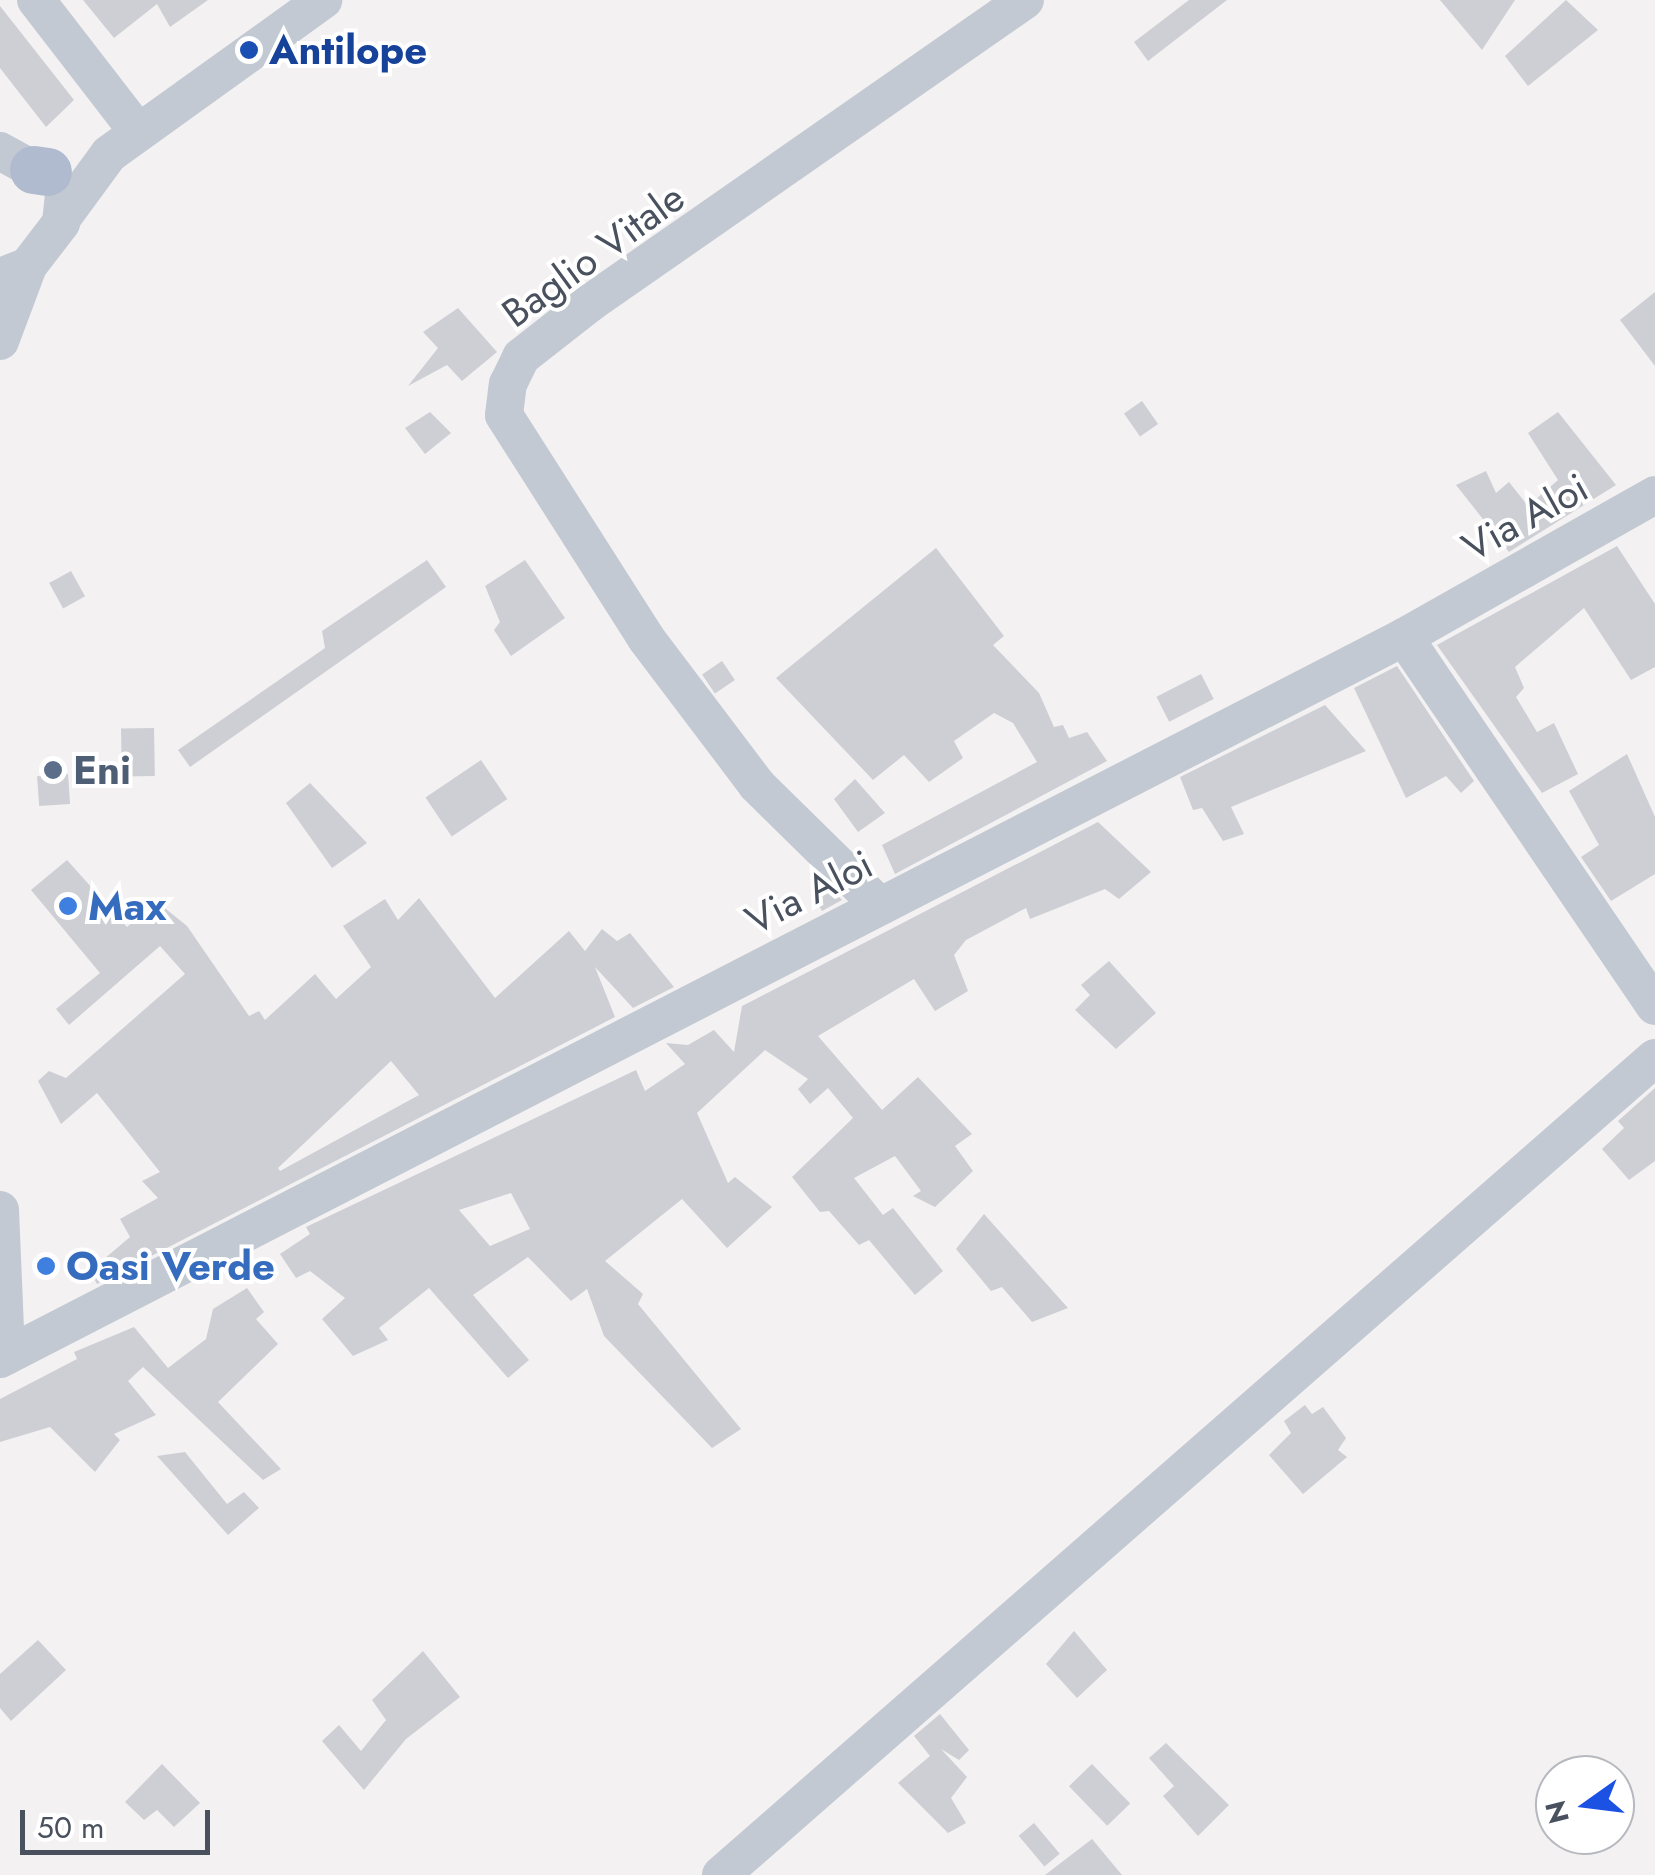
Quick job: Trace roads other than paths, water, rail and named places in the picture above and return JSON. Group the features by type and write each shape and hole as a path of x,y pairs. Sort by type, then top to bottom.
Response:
{"street":[{"path":"36,0 124,143"},
{"path":"0,341 29,179 124,143 322,0"},
{"name":"Baglio Vitale","path":"880,906 757,785 646,638 504,415 508,384 521,357 590,303 1025,0"},
{"name":"Via Aloi","path":"3,1357 1404,637 1655,496"},
{"path":"1404,637 1655,1006"},
{"path":"720,1875 1655,1058"},
{"path":"0,1210 3,1357"}],"place":[{"name":"Antilope","path":"249,50"},
{"name":"Eni","path":"53,770"},
{"name":"Max","path":"68,906"},
{"name":"Oasi Verde","path":"46,1266"}]}
